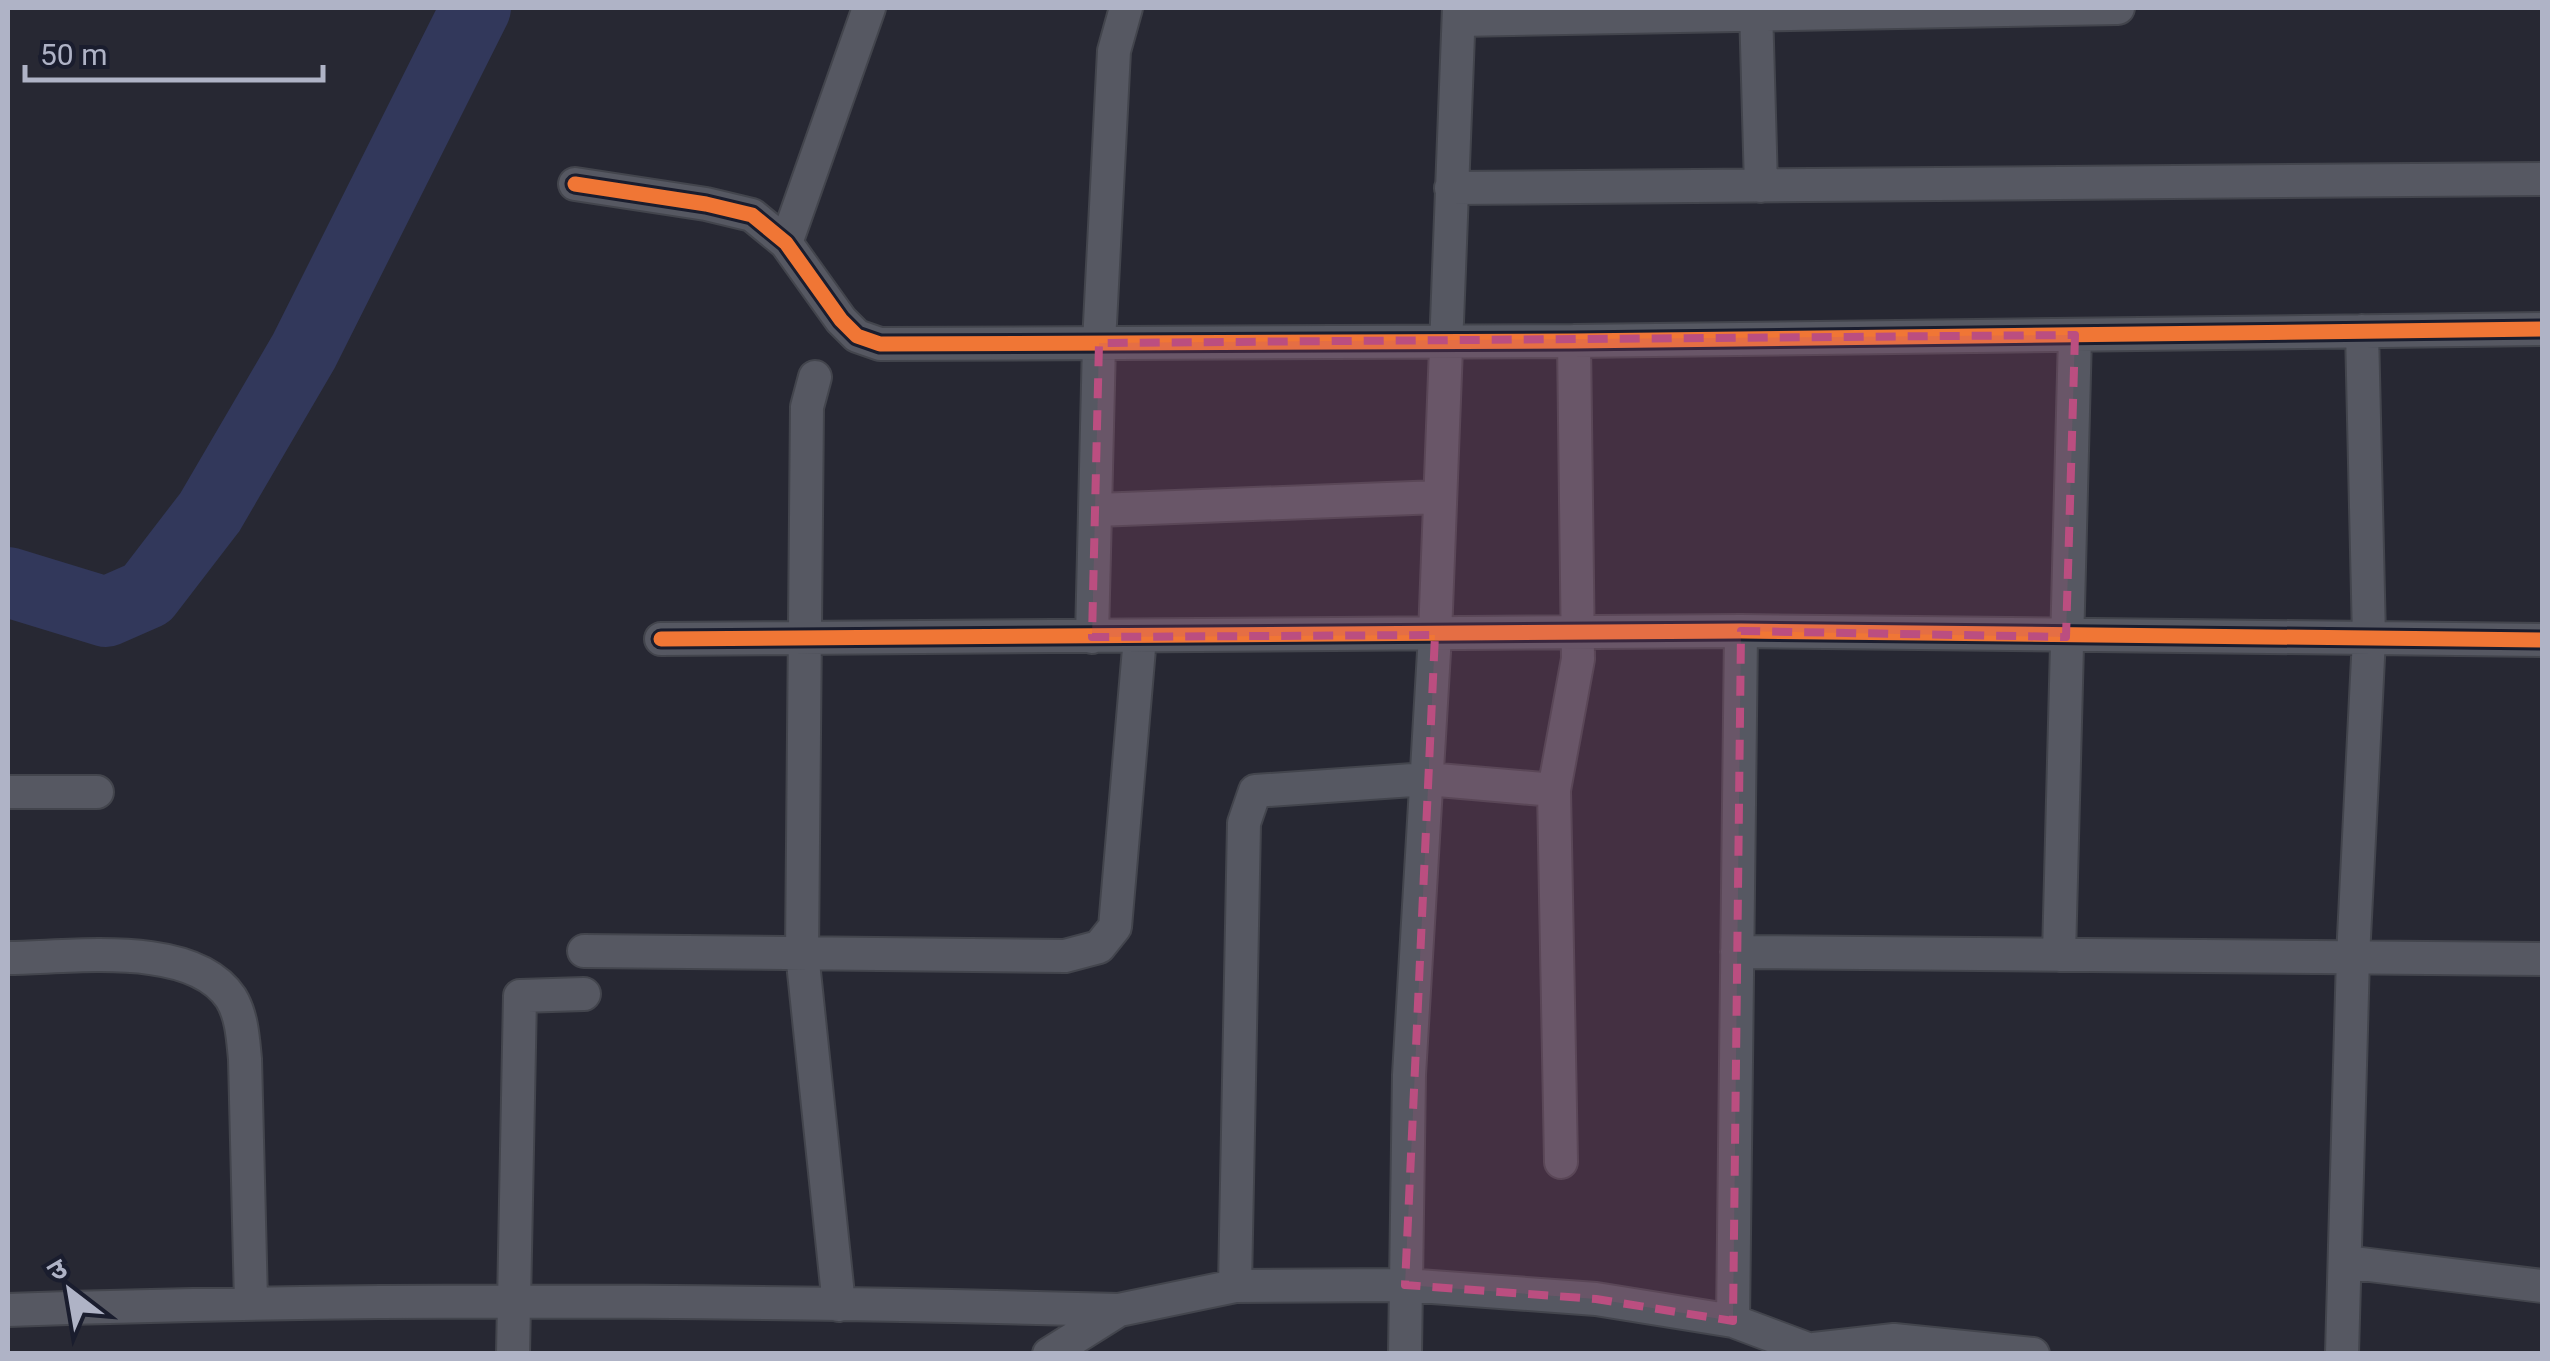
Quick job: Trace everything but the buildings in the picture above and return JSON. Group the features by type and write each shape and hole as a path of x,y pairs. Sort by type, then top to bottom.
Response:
{"street":[{"path":"786,243 869,8"},
{"path":"1092,637 1099,344 1114,52 1126,8"},
{"path":"1406,1354 1409,1075 1436,635 1459,14 2118,8"},
{"path":"1755,11 1761,186"},
{"path":"1451,188 2542,180"},
{"path":"574,184 752,215 786,243 841,320 857,336 880,344 2542,330"},
{"path":"2342,1354 2352,957 2369,638 2362,332"},
{"path":"2058,954 2075,335"},
{"path":"1561,1162 1554,790 1578,659 1574,341"},
{"path":"815,378 807,408 802,953 839,1305"},
{"path":"1097,510 1439,496"},
{"path":"661,640 1740,631 2542,640"},
{"path":"1732,1321 1740,631"},
{"path":"584,951 1064,956 1099,947 1114,927 1140,637"},
{"path":"1234,1286 1244,824 1254,791 1427,779 1554,790"},
{"path":"8,792 97,792"},
{"path":"1737,952 2542,959"},
{"path":"8,958 156,957 180,962 208,977 230,997 240,1021 246,1059 251,1302"},
{"path":"513,1354 520,996 584,994"},
{"path":"2345,1262 2542,1286"},
{"path":"8,1310 251,1302 513,1301 1119,1310 1234,1286 1405,1284 1596,1299 1732,1321 1818,1351 1894,1340 2034,1354"},
{"path":"1049,1354 1119,1310"}],"highlighted area":[{"path":"2075,335 2066,637 1741,631 1733,1321 1596,1299 1405,1285 1435,635 1092,637 1099,343"}],"waterway":[{"path":"8,582 106,612 147,594 210,512 304,351 476,8"}],"cycle path":[{"path":"575,184 752,215 786,243 841,320 857,336 880,344 1574,341 2542,329"},
{"path":"661,639 1741,631 2542,640"}]}
